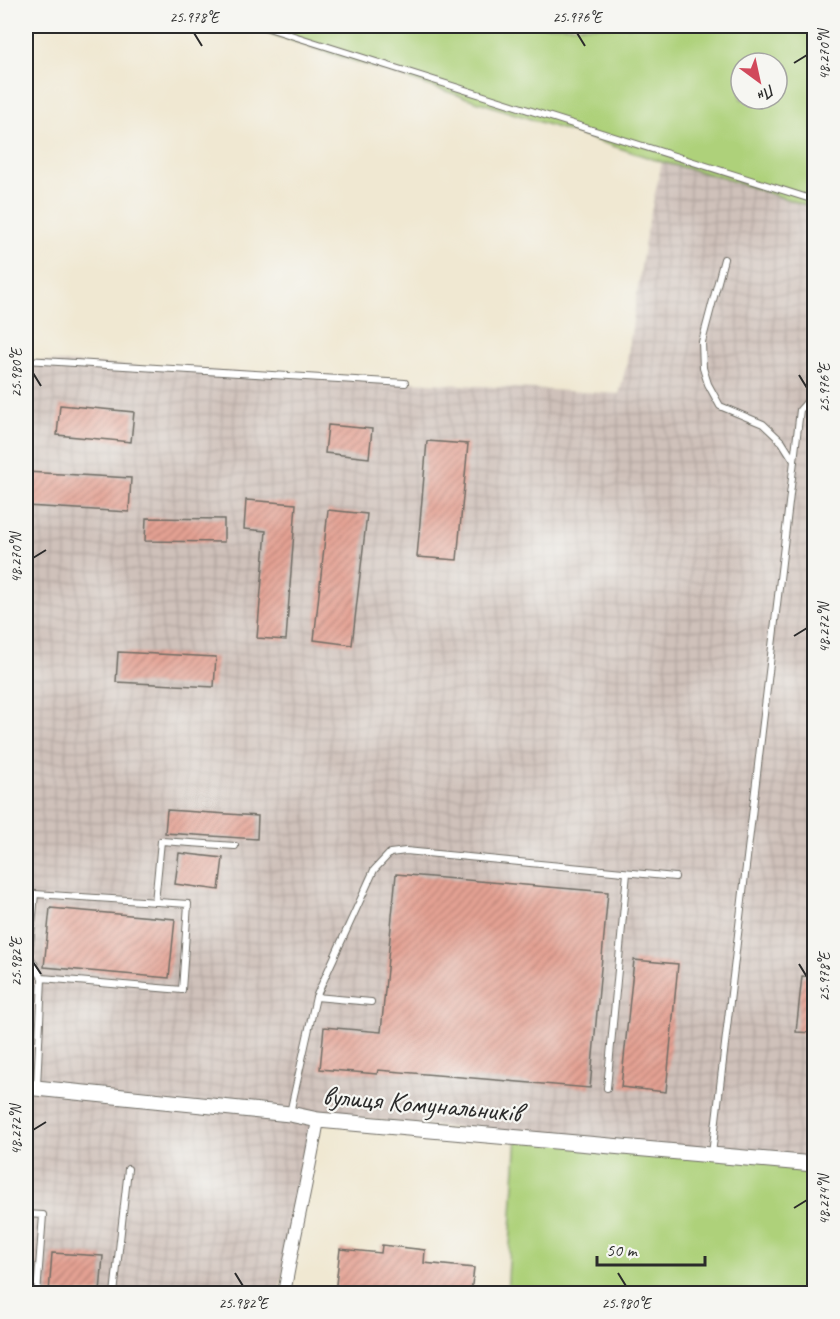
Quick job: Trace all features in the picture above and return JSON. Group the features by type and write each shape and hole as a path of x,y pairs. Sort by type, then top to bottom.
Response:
{"street":[{"name":"вулиця Комунальників","path":"31,1087 290,1114 318,1120 814,1164"},
{"path":"284,1293 318,1120"}],"lane":[{"path":"262,26 814,200"},
{"path":"724,259 702,342 703,368 708,384 720,406 763,424 782,442 794,462"},
{"path":"26,360 405,383"},
{"path":"711,1155 800,410 814,394"},
{"path":"155,902 161,841 235,846"},
{"path":"290,1114 316,997 374,870 390,853 406,850 675,877"},
{"path":"607,1088 627,873"},
{"path":"31,1087 42,978 29,955 35,894 188,904 182,990 42,978"},
{"path":"316,997 371,1002"},
{"path":"114,1293 128,1169"},
{"path":"26,1214 43,1215 37,1293"}],"shaded area":[{"path":"662,162 723,178 814,208 814,1162 318,1115 279,1293 26,1293 26,360 619,394 626,367 646,234"}],"green space":[{"path":"247,26 814,26 814,208 723,178 662,162"},
{"path":"517,1134 814,1162 814,1293 507,1294"}],"building":[{"path":"60,405 134,412 131,442 57,435"},
{"path":"328,425 372,429 369,458 325,453"},
{"path":"427,441 468,444 457,560 417,557"},
{"path":"26,472 131,478 129,512 26,506"},
{"path":"246,500 296,504 286,640 257,638 266,531 244,529"},
{"path":"328,510 367,514 352,645 314,640"},
{"path":"146,518 224,519 224,542 145,541"},
{"path":"118,652 216,657 214,687 116,682"},
{"path":"167,810 258,816 257,839 165,833"},
{"path":"179,853 223,858 219,890 175,884"},
{"path":"396,874 608,892 590,1088 378,1070 377,1074 320,1069 324,1027 381,1032"},
{"path":"50,908 175,919 169,978 44,967"},
{"path":"634,960 678,964 666,1092 621,1087"},
{"path":"802,976 814,977 814,1033 796,1032"},
{"path":"382,1245 425,1250 424,1263 474,1268 471,1293 335,1293 340,1249 381,1253"},
{"path":"52,1253 103,1256 100,1293 49,1293"}]}
